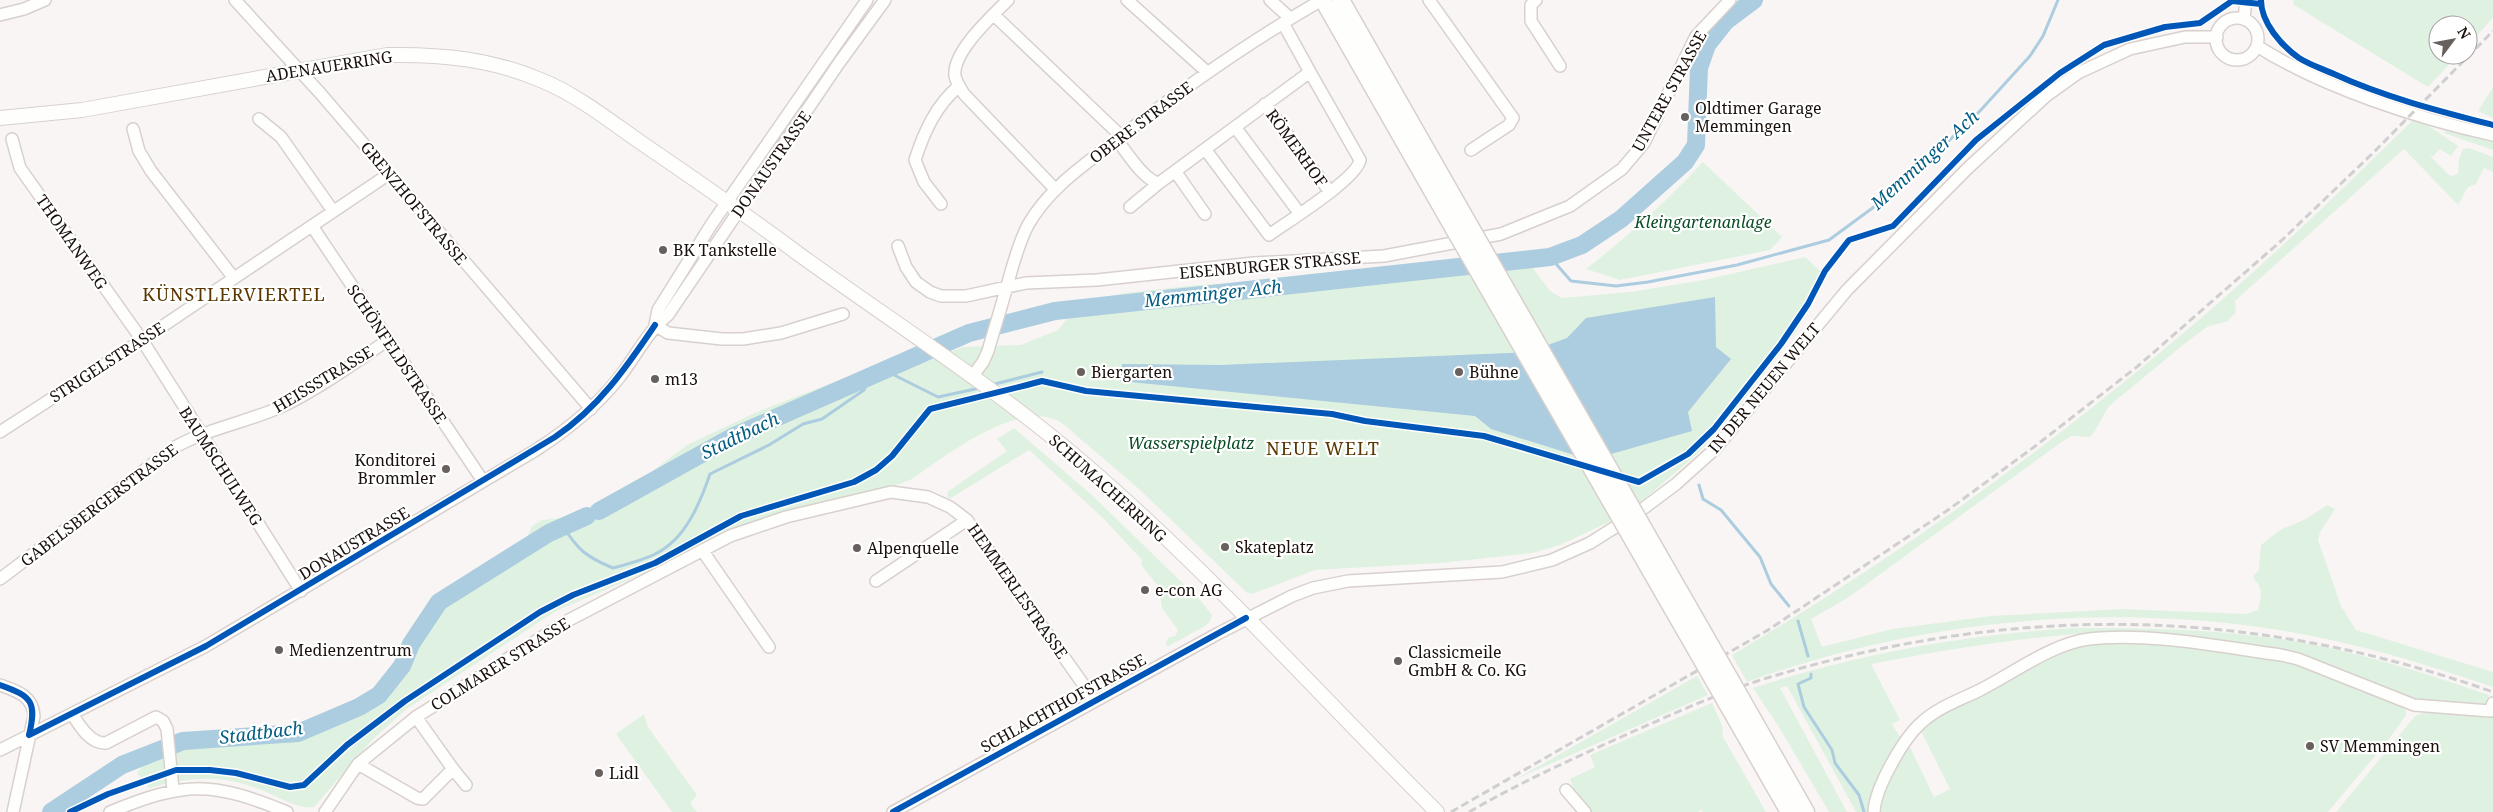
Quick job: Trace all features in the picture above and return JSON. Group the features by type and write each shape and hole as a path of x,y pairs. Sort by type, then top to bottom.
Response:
{"highway":[{"path":"1322,0 1455,231 1733,700 1806,812"},
{"path":"1341,0 1470,226 1733,700 1788,812"}],"main road":[{"name":"ADENAUERRING","path":"0,118 82,110 387,55 437,54 483,62 544,81 574,97 739,210"},
{"name":"SCHUMACHERRING","path":"739,210 1007,403 1088,468 1246,618 1437,812"}],"street":[{"path":"0,15 24,9 44,0"},
{"name":"GRENZHOFSTRASSE","path":"235,0 299,70 591,409"},
{"name":"DONAUSTRASSE","path":"655,325 658,310 727,201 867,0"},
{"name":"DONAUSTRASSE","path":"0,750 206,646 483,481 559,434 591,409 620,377 655,325 668,315 839,63 885,0"},
{"path":"1008,0 957,60 955,76 959,86 1055,189"},
{"path":"1127,0 1207,72"},
{"name":"RÖMERHOF","path":"1205,149 1269,235 1355,173 1360,160 1310,72 1286,20 1270,0"},
{"name":"OBERE STRASSE","path":"976,381 1028,226 1041,205 1055,189 1207,72 1286,20 1322,0"},
{"path":"1428,0 1513,118 1509,125 1470,150"},
{"path":"1536,0 1532,5 1531,21 1560,66"},
{"name":"UNTERE STRASSE","path":"1502,234 1570,206 1622,169 1644,143 1696,36 1730,0"},
{"path":"2244,19 2246,0"},
{"path":"994,15 1119,138 1150,180 1159,183"},
{"path":"2230,19 2244,19 2255,27 2258,39 2257,46 2248,57 2235,60 2222,54 2218,48 2216,36 2224,22 2230,19"},
{"name":"IN DER NEUEN WELT","path":"1246,618 1313,588 1348,581 1502,572 1532,566 1570,553 1611,531 1676,484 1715,449 1852,285 1962,174 2046,96 2078,73 2130,49 2185,36 2216,36"},
{"path":"2257,46 2300,70 2388,105 2437,121 2493,135"},
{"name":"RÖMERHOF","path":"1130,207 1175,171 1310,72"},
{"path":"941,204 924,182 916,160 931,121 946,97 959,86"},
{"name":"RÖMERHOF","path":"1265,104 1330,192"},
{"path":"259,118 281,137 333,212"},
{"path":"1235,127 1300,214"},
{"path":"133,129 139,151 151,171 233,277"},
{"name":"THOMANWEG","path":"12,139 20,168 142,340"},
{"path":"1175,171 1205,214"},
{"name":"STRIGELSTRASSE","path":"0,432 142,340 388,174"},
{"name":"SCHÖNFELDSTRASSE","path":"312,226 483,481"},
{"name":"EISENBURGER STRASSE","path":"1007,286 1026,283 1125,278 1254,263 1352,259 1413,252 1502,234"},
{"path":"898,246 906,268 916,282 930,292 941,296 966,296 1007,286"},
{"path":"655,325 668,333 722,339 743,339 781,333 844,314"},
{"name":"BAUMSCHULWEG","path":"142,340 200,435 301,591"},
{"name":"HEISSSTRASSE","path":"200,435 284,405 325,382 388,340"},
{"name":"GABELSBERGERSTRASSE","path":"0,579 155,461 184,442 200,435"},
{"name":"COLMARER STRASSE","path":"326,812 358,764 416,718 569,620 702,550 770,522 882,493 907,493 928,497"},
{"name":"HEMMERLESTRASSE","path":"928,497 950,508 967,520 1095,701"},
{"path":"876,581 967,520"},
{"path":"702,550 769,648"},
{"name":"SCHLACHTHOFSTRASSE","path":"894,812 1246,618"},
{"path":"1874,812 1876,801 1890,768 1906,740 1921,722 1947,705 2048,654 2082,640 2111,638 2154,640 2281,655 2298,659 2414,705 2491,707"},
{"path":"0,685 24,695 30,700 34,716 13,812"},
{"path":"73,714 80,728 96,743 106,743 156,716 163,721 167,729 173,790"},
{"path":"416,718 466,785"},
{"path":"358,764 406,793 423,799 453,769"},
{"path":"110,812 173,790 222,790 256,799 287,812"},
{"path":"1566,790 1585,812"}],"green space":[{"path":"2293,0 2493,0 2493,18 2478,34 2478,15 2428,15 2428,65 2449,65 2428,87 2294,5"},
{"path":"2493,87 2493,118 2478,111"},
{"path":"2413,120 2426,124 2458,146 2451,156 2440,149 2433,156 2430,156 2450,176 2458,174 2459,159 2463,149 2469,148 2493,157 2493,172 2484,168 2476,184 2468,187 2458,205 2404,149 2235,301 2236,312 2228,321 2207,327 2109,406 2093,434 2089,437 2072,436 2063,441 1849,597 1811,619 1822,647 1892,629 1991,616 2122,609 2246,614 2258,610 2260,602 2261,594 2254,575 2259,570 2261,545 2280,530 2306,519 2327,505 2335,509 2320,532 2318,540 2341,606 2356,630 2493,672 2493,687 2385,653 2292,632 2214,622 2135,617 2055,619 1976,626 1898,639 1821,658 1747,682 1732,655 1802,612 1939,521 2072,423 2136,372 2261,265"},
{"path":"2446,130 2493,142 2493,150 2444,133"},
{"name":"Kleingartenanlage","path":"1703,162 1782,237 1770,250 1620,280 1586,269 1646,218"},
{"name":"Wasserspielplatz","path":"1521,252 1550,291 1562,298 1630,292 1704,280 1805,257 1827,277 1795,333 1723,427 1697,454 1628,513 1560,545 1532,553 1440,563 1315,570 1252,594 1246,592 1139,489 1063,424 1046,417 1027,417 985,432 912,479 900,484 786,512 724,534 654,569 556,611 408,708 372,740 314,807 301,806 286,801 245,784 218,779 178,781 149,788 137,773 150,757 181,748 200,744 300,736 354,714 383,695 389,688 416,623 431,602 451,587 523,548 532,526 542,520 561,518 603,506 644,480 655,469 687,445 757,412 883,363 903,357 926,362 963,347 1021,345 1058,330 1070,315 1088,300 1125,293 1197,285 1407,276 1452,264"},
{"path":"1014,428 1093,496 1201,601 1212,615 1210,621 1205,626 1167,647 1168,638 1175,636 1178,630 1162,608 1159,587 1141,565 1142,560 1102,517 1029,450 951,498 948,498 947,492 1007,451 997,439"},
{"path":"2072,628 2214,632 2299,642 2395,665 2489,695 2487,703 2482,706 2421,702 2302,655 2085,637 2078,634 2000,642 1871,664 1900,720 1892,724 1902,740 1871,812 1856,812 1787,686 1780,688 1847,812 1829,812 1779,727 1753,688 1831,665 1910,648 1990,636"},
{"path":"2090,642 2146,642 2284,659 2405,707 2406,715 2389,739 2373,753 2376,755 2328,812 1879,812 1880,800 1908,743 1934,797 1950,789 1920,729 1931,720 2063,650"},
{"path":"1697,676 1708,695 1516,779"},
{"path":"1712,703 1722,725 1723,737 1766,812 1703,812 1701,810 1698,812 1590,812 1575,793 1570,779 1595,767 1590,755"},
{"path":"2425,712 2493,716 2493,812 2336,812 2415,716"},
{"path":"644,714 648,727 697,795 690,803 697,812 672,812 616,734"}],"water":[{"path":"1715,297 1716,347 1731,359 1688,412 1692,431 1590,460 1491,429 1475,416 1120,381 1122,364 1220,365 1529,352 1567,338 1586,318"}],"waterway":[{"name":"Memminger Ach","path":"599,511 732,437 969,333 1055,311 1550,257 1582,245 1621,219 1685,162 1696,145 1699,68 1707,45 1726,21 1754,0"},
{"name":"Memminger Ach","path":"1550,257 1571,281 1616,286 1648,282 1737,265 1829,240 1897,190 1979,112 2030,56 2043,36 2058,0"},
{"path":"886,371 938,397 980,388"},
{"path":"991,385 1042,372"},
{"path":"562,525 583,552 613,568 636,562 657,553 676,538 691,519 710,474 769,445 803,424 822,419 864,390 870,378"},
{"path":"1699,485 1703,499 1721,510 1760,557 1771,584 1789,606"},
{"name":"Stadtbach","path":"51,812 122,765 183,741 298,733 359,707 379,695 402,666 411,644 439,602 549,533 587,516"},
{"path":"1798,621 1808,656"},
{"path":"1811,674 1811,678 1798,684 1804,707 1832,750 1835,763 1859,795 1864,812"}],"railway":[{"path":"1451,812 1768,630 1948,510 2034,447 2138,366 2281,241 2374,152 2493,31"},
{"path":"1469,812 1584,754 1718,695 1777,675 1868,652 1958,635 2047,626 2136,625 2225,630 2314,643 2403,664 2493,692"}],"cycle path":[{"path":"2261,0 2265,17 2274,33 2292,53 2312,65 2392,97 2493,125"},
{"path":"70,812 108,794 176,770 210,770 236,773 290,787 304,785 347,745 405,701 540,612 573,595 655,563 741,516 854,482 876,470 892,456 930,409 1042,381 1086,391 1332,414 1365,421 1484,436 1639,482 1688,454 1714,429 1781,344 1808,304 1825,271 1849,240 1893,226 1976,140 2060,73 2104,45 2165,27 2200,23 2232,1 2261,4"},
{"path":"29,735 206,646 555,437 598,400 622,372 655,325"},
{"path":"893,812 1246,618"},
{"path":"0,685 19,693 30,702 32,715 29,735"}],"place":[{"name":"Oldtimer Garage Memmingen","path":"1685,117"},
{"name":"BK Tankstelle","path":"663,250"},
{"name":"Biergarten","path":"1081,372"},
{"name":"Bühne","path":"1459,372"},
{"name":"m13","path":"655,379"},
{"name":"Konditorei Brommler","path":"446,469"},
{"name":"Skateplatz","path":"1225,547"},
{"name":"Alpenquelle","path":"857,548"},
{"name":"e-con AG","path":"1145,590"},
{"name":"Medienzentrum","path":"279,650"},
{"name":"Classicmeile GmbH & Co. KG","path":"1398,661"},
{"name":"SV Memmingen","path":"2310,746"},
{"name":"Lidl","path":"599,773"}],"district":[{"name":"KÜNSTLERVIERTEL","path":"234,295"},
{"name":"NEUE WELT","path":"1323,449"}]}
